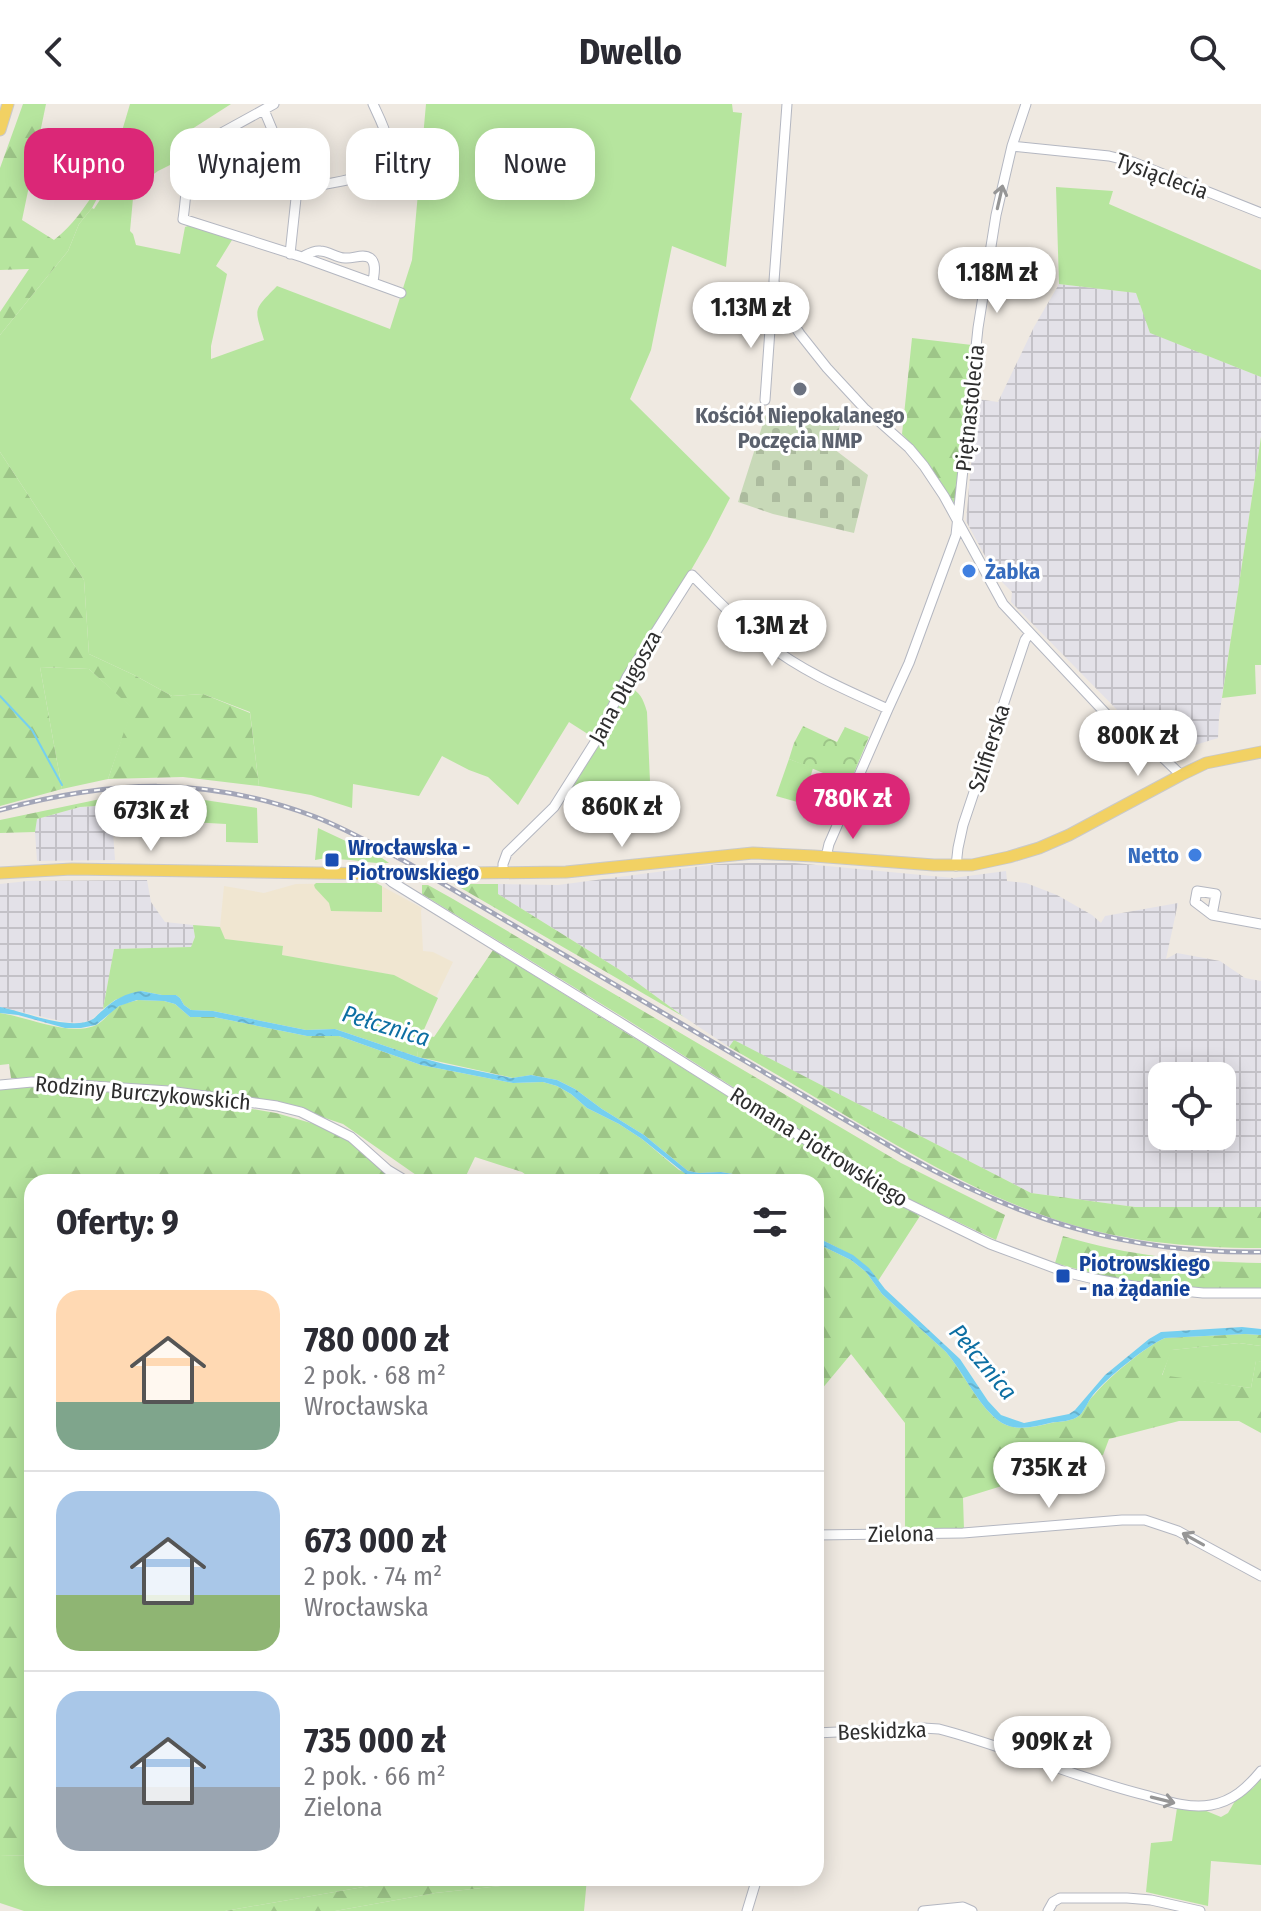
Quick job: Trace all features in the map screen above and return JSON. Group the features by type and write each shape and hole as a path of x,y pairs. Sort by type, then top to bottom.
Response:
{"main road":[{"path":"0,130 8,104"},
{"path":"0,873 85,869 383,874 584,871 741,854 956,866 998,860 1039,848 1078,831 1206,763 1261,752"}],"street":[{"path":"274,104 196,150 191,160 183,219 401,293"},
{"path":"330,182 371,172 377,166 386,148 387,137 373,104"},
{"path":"765,400 787,104"},
{"name":"Piętnastolecia","path":"826,857 909,663 958,524 978,328 996,215 1012,146 1026,104"},
{"path":"264,110 272,128"},
{"name":"Tysiąclecia","path":"1012,146 1122,159 1261,213"},
{"path":"290,254 296,200"},
{"path":"302,257 323,251 339,258 371,258 375,264 373,282"},
{"path":"774,281 783,308 827,368 924,466 944,496 1003,604 1110,718 1156,751 1181,775"},
{"name":"Jana Długosza","path":"503,873 507,853 554,807 597,739 627,677 692,575 768,645 821,678 888,709"},
{"name":"Szlifierska","path":"956,866 963,825 1025,640 1030,633"},
{"path":"406,873 409,888 416,897"},
{"name":"Romana Piotrowskiego","path":"383,874 906,1203 990,1244 1065,1272 1133,1286 1203,1293 1261,1293"},
{"path":"1212,915 1261,924"},
{"name":"Rodziny Burczykowskich","path":"0,1085 32,1082 169,1091 277,1106 301,1112 351,1137 394,1174"},
{"name":"Zielona","path":"824,1535 963,1533 1145,1520 1178,1531 1261,1576"},
{"name":"Beskidzka","path":"824,1733 939,1729 1121,1789 1198,1806 1233,1798 1250,1785 1261,1771"},
{"path":"747,1911 755,1886"},
{"path":"1048,1911 1053,1902 1060,1898 1096,1897 1151,1900 1200,1911"},
{"path":"923,1911 963,1907 972,1911"}],"shaded area":[{"path":"1059,284 1136,293 1151,333 1261,377 1261,437 1218,738 1176,755 1171,742 1134,727 1011,602 1012,592 996,576 966,521 977,399 998,402 1034,327"},
{"path":"111,805 115,860 37,861 36,819 80,807"},
{"path":"795,863 953,878 1006,871 1007,881 1026,883 1057,895 1101,923 1105,916 1178,903 1166,959 1177,953 1220,961 1245,978 1261,981 1261,1207 1135,1207 1031,1193 735,1041 729,1047 620,970 498,894 498,884 558,885 718,864"},
{"path":"147,880 151,902 165,922 193,925 195,937 191,947 114,949 103,1009 91,1020 65,1022 0,1007 0,884"},
{"path":"376,883 422,908 423,951 433,952 453,962 436,997 393,975 282,955 283,946 224,939 220,927 224,886 264,893 296,884"}],"green space":[{"path":"23,104 46,104 41,128 24,128 26,200 22,220 54,240 89,200 96,200 79,224 68,251 0,335 0,312 29,269 0,270 0,168"},
{"path":"130,104 231,104 194,128 170,128 170,165 154,174 154,128 123,128"},
{"path":"426,104 732,104 733,112 742,113 726,267 672,246 651,350 630,399 730,498 594,738 569,722 518,805 488,777 442,756 419,796 353,784 352,808 311,795 259,786 250,712 203,694 172,696 89,654 84,580 0,452 0,335 68,251 79,224 100,200 133,200 130,231 136,245 180,254 185,227 191,225 232,240 216,266 227,274 211,346 211,359 264,340 258,310 277,286 390,329 412,260 417,200 459,200 459,128 424,128"},
{"path":"1056,187 1113,191 1109,204 1261,270 1261,377 1150,333 1136,293 1059,284"},
{"path":"912,338 972,345 956,504 902,434"},
{"path":"768,408 840,425 834,449 868,475 854,533 773,514 738,502"},
{"path":"1261,437 1261,665 1255,665 1256,694 1222,698"},
{"path":"0,452 84,580 89,654 172,696 203,694 250,713 259,786 183,777 108,779 132,708 89,669 40,667 62,789 0,806"},
{"path":"40,667 89,669 133,708 108,779 62,789"},
{"path":"628,686 640,696 647,712 651,805 568,796 600,741"},
{"path":"803,726 837,742 845,727 869,737 851,780 835,773 833,777 789,759"},
{"path":"789,759 813,768 801,803 776,796"},
{"path":"110,797 111,805 80,807 37,819 35,832 0,833 0,820"},
{"path":"191,798 257,808 258,843 226,842 226,824 190,822"},
{"path":"318,828 389,863 334,859 334,855 315,860"},
{"path":"316,883 376,883 382,886 382,912 331,911 329,903 315,888"},
{"path":"454,884 498,884 498,894 620,970 684,1017"},
{"path":"422,885 428,885 453,899 901,1163 1005,1215 996,1240 909,1199 422,894"},
{"path":"193,925 220,927 225,939 283,946 282,955 394,975 438,998 422,1034 415,1032 418,1057 335,1029 306,1030 213,1011 191,1010 176,995 141,991 115,1000 103,1009 114,949 191,947 195,937"},
{"path":"493,950 920,1216 878,1281 857,1260 824,1241 824,1174 688,1171 644,1135 557,1080 531,1075 513,1078 418,1057 414,1032 434,1037"},
{"path":"138,1000 164,1001 175,1004 190,1017 214,1017 307,1036 339,1036 421,1065 513,1083 543,1082 557,1086 587,1108 642,1139 679,1170 689,1174 525,1174 475,1157 467,1174 415,1174 343,1124 277,1102 170,1086 11,1078 9,1064 0,1065 0,1013 72,1029 94,1026 119,1006"},
{"path":"734,1040 1031,1193 1135,1207 1261,1207 1261,1248 1206,1247 1124,1237 1071,1225 1021,1207 950,1174 860,1124 729,1047"},
{"path":"33,1086 169,1095 276,1113 339,1131 400,1174 24,1174 24,1856 0,1855 0,1089"},
{"path":"1063,1236 1112,1249 1161,1257 1261,1263 1261,1289 1166,1286 1073,1268 1055,1263"},
{"path":"824,1247 851,1260 866,1272 882,1294 946,1352 986,1409 1006,1425 1028,1427 1077,1417 1118,1372 1165,1338 1245,1334 1261,1335 1261,1346 1239,1343 1172,1350 1162,1375 1251,1388 1256,1360 1261,1362 1261,1433 1239,1421 1179,1421 1109,1439 1103,1455 963,1498 964,1529 905,1531 905,1423 851,1354 824,1386"},
{"path":"1239,1343 1261,1346 1261,1362 1256,1361 1251,1388 1162,1376 1171,1350"},
{"path":"1261,1778 1261,1865 1211,1861 1208,1906 1146,1892 1151,1843 1172,1841 1177,1808 1199,1808 1221,1817"},
{"path":"0,1855 24,1856 24,1886 369,1886 225,1911 24,1911 0,1903"},
{"path":"369,1886 500,1886 435,1893 335,1911 225,1911"},
{"path":"500,1886 586,1886 584,1911 335,1911 435,1893"}],"water":[{"path":"141,991 176,995 191,1010 213,1011 306,1030 335,1029 444,1064 512,1078 531,1075 557,1080 644,1135 688,1171 733,1174 686,1174 642,1139 587,1108 557,1086 543,1082 513,1083 421,1065 339,1036 307,1036 214,1017 190,1017 175,1004 164,1001 137,1000 119,1006 96,1025 81,1028 65,1028 0,1013 0,1007 60,1022 84,1022 94,1019 130,993"},
{"path":"824,1241 853,1255 869,1268 885,1289 960,1359 1001,1415 1024,1423 1069,1414 1105,1375 1161,1332 1242,1327 1261,1329 1261,1335 1165,1338 1107,1380 1077,1417 1035,1426 1013,1427 986,1409 946,1352 882,1294 866,1272 851,1260 824,1247"}],"waterway":[{"path":"0,696 32,730 62,785"}],"railway":[{"path":"0,810 81,793 157,786 233,794 313,816 406,862 905,1155 991,1198 1076,1229 1120,1239 1165,1247 1261,1252"}],"place":[{"name":"Kościół Niepokalanego Poczęcia NMP","path":"800,389"},
{"name":"Żabka","path":"969,571"},
{"name":"Netto","path":"1195,855"},
{"name":"Wrocławska - Piotrowskiego","path":"332,860"},
{"name":"Piotrowskiego - na żądanie","path":"1063,1276"}],"water label":[{"name":"Pełcznica","path":"386,1026"},
{"name":"Pełcznica","path":"983,1362"}]}
